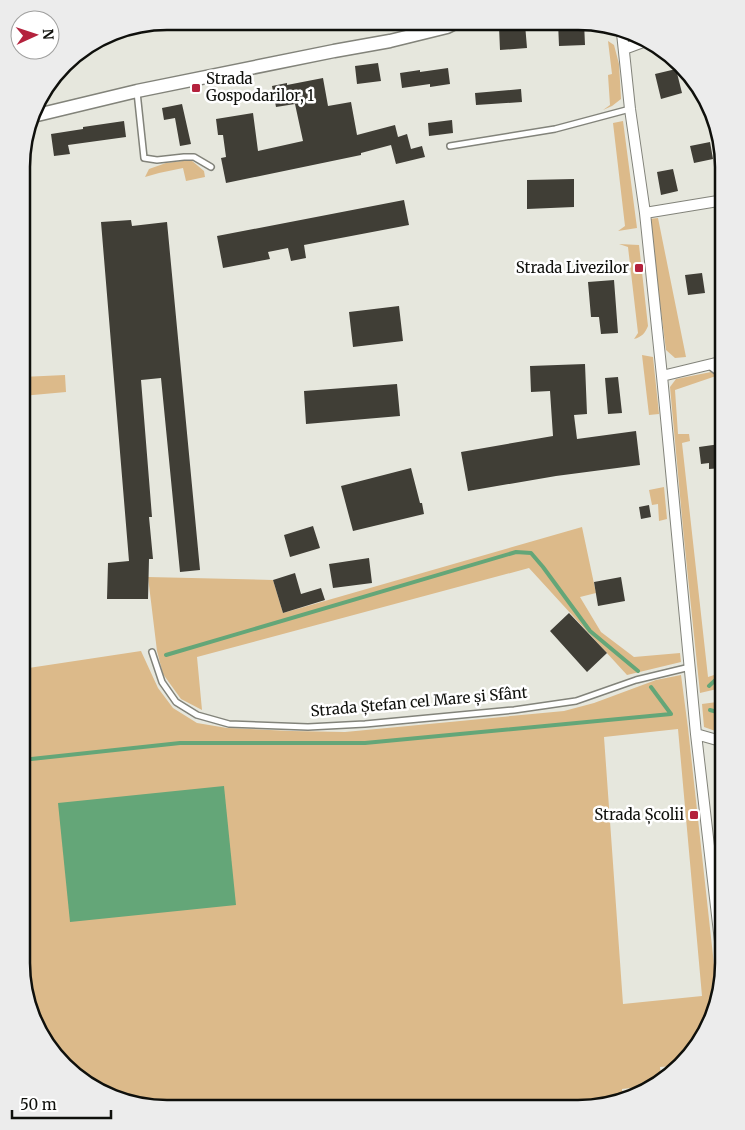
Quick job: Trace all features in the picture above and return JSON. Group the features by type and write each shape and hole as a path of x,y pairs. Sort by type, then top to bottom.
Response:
{"street":[{"path":"40,114 137,91 334,50 390,41 435,30"},
{"path":"623,38 630,109 645,213 696,734 715,897"},
{"path":"624,49 638,44"},
{"path":"645,213 715,201"},
{"path":"662,376 715,363"},
{"path":"696,734 715,739"}],"lane":[{"path":"137,91 144,158 157,160 194,157 211,167"},
{"path":"450,146 555,129 630,109"},
{"path":"708,365 715,370"},
{"name":"Strada Ștefan cel Mare și Sfânt","path":"152,652 162,682 171,696 176,702 197,716 230,724 308,727 375,724 568,703 636,680 690,667"}],"shaded area":[{"path":"608,41 614,45 619,64 621,99 603,110 610,105 608,75 612,74"},
{"path":"623,121 637,228 618,231 625,226 613,123"},
{"path":"191,160 204,171 205,177 186,181 183,168 145,177 149,169 166,163"},
{"path":"658,218 686,357 675,358 666,350 649,219"},
{"path":"619,244 639,245 648,326 643,334 634,339 638,333 628,247"},
{"path":"642,355 653,357 659,414 649,415"},
{"path":"711,372 715,375 675,390 678,434 689,434 690,441 682,443 708,677 715,675 715,689 700,693 670,387 676,379"},
{"path":"65,375 66,392 30,395 30,377"},
{"path":"664,487 667,519 659,521 658,504 652,505 649,490"},
{"path":"582,527 596,593 580,597 601,632 634,657 680,653 681,662 627,675 529,568 197,657 202,710 181,699 163,674 157,651 148,577 273,580 283,613"},
{"path":"141,651 158,688 173,708 197,723 227,728 345,732 564,711 594,703 656,680 681,675 715,973 708,1007 701,1024 681,1053 668,1066 660,1067 661,1072 646,1082 635,1088 622,1089 622,1093 587,1100 167,1100 149,1099 132,1095 98,1082 70,1060 48,1032 40,1015 31,981 30,668","holes":["678,729 702,996 623,1004 604,737"]},
{"path":"715,702 715,731 704,727 702,704"},
{"path":"224,786 236,905 70,922 58,803"}],"building":[{"path":"499,30 526,30 527,48 500,50"},
{"path":"558,30 584,30 585,45 559,46"},
{"path":"378,63 381,81 357,84 355,66"},
{"path":"448,68 450,84 430,87 430,84 402,88 400,73"},
{"path":"674,69 677,72 682,93 661,99 655,74"},
{"path":"323,78 328,106 351,102 357,135 395,125 398,137 407,134 411,149 422,146 425,157 396,164 391,145 361,153 361,155 226,183 221,158 226,157 223,135 218,135 216,119 253,113 258,151 303,141 295,104 276,107 272,86"},
{"path":"521,89 522,102 476,105 475,93"},
{"path":"182,104 191,144 180,146 175,118 164,120 162,108"},
{"path":"452,120 453,133 429,136 428,123"},
{"path":"124,121 126,137 68,145 70,154 54,156 51,134"},
{"path":"710,142 713,159 694,163 690,146"},
{"path":"673,169 678,191 661,195 657,172"},
{"path":"574,179 574,207 527,209 527,180"},
{"path":"404,200 409,225 304,245 306,258 291,261 288,248 268,252 270,259 223,268 217,236"},
{"path":"131,220 132,226 167,222 200,570 180,572 161,378 141,380 152,517 149,517 153,559 149,559 148,599 107,599 108,563 129,561 101,222"},
{"path":"702,273 705,293 688,295 685,275"},
{"path":"614,280 618,333 601,334 599,317 591,317 588,282"},
{"path":"399,306 403,341 353,347 349,312"},
{"path":"585,364 587,414 574,415 577,439 636,431 640,465 556,476 468,491 461,452 553,436 550,391 531,392 530,366"},
{"path":"618,377 622,413 608,414 605,378"},
{"path":"397,384 400,416 306,424 304,391"},
{"path":"715,445 715,469 709,469 709,463 701,464 699,447"},
{"path":"411,468 424,514 353,531 341,486"},
{"path":"649,505 651,517 641,519 639,507"},
{"path":"313,526 320,548 290,557 284,535"},
{"path":"369,558 372,583 333,588 329,564"},
{"path":"295,573 301,594 321,588 325,600 283,613 273,580"},
{"path":"621,577 625,601 598,606 594,582"},
{"path":"569,613 607,653 587,672 550,631"}],"waterway":[{"path":"166,655 516,552 531,553 590,631 638,671"},
{"path":"709,686 715,680"},
{"path":"651,687 671,714"},
{"path":"710,710 715,711"},
{"path":"30,759 180,743 365,743 671,714"}],"place":[{"name":"Strada Gospodarilor, 1","path":"196,88"},
{"name":"Strada Livezilor","path":"639,268"},
{"name":"Strada Școlii","path":"694,815"}]}
